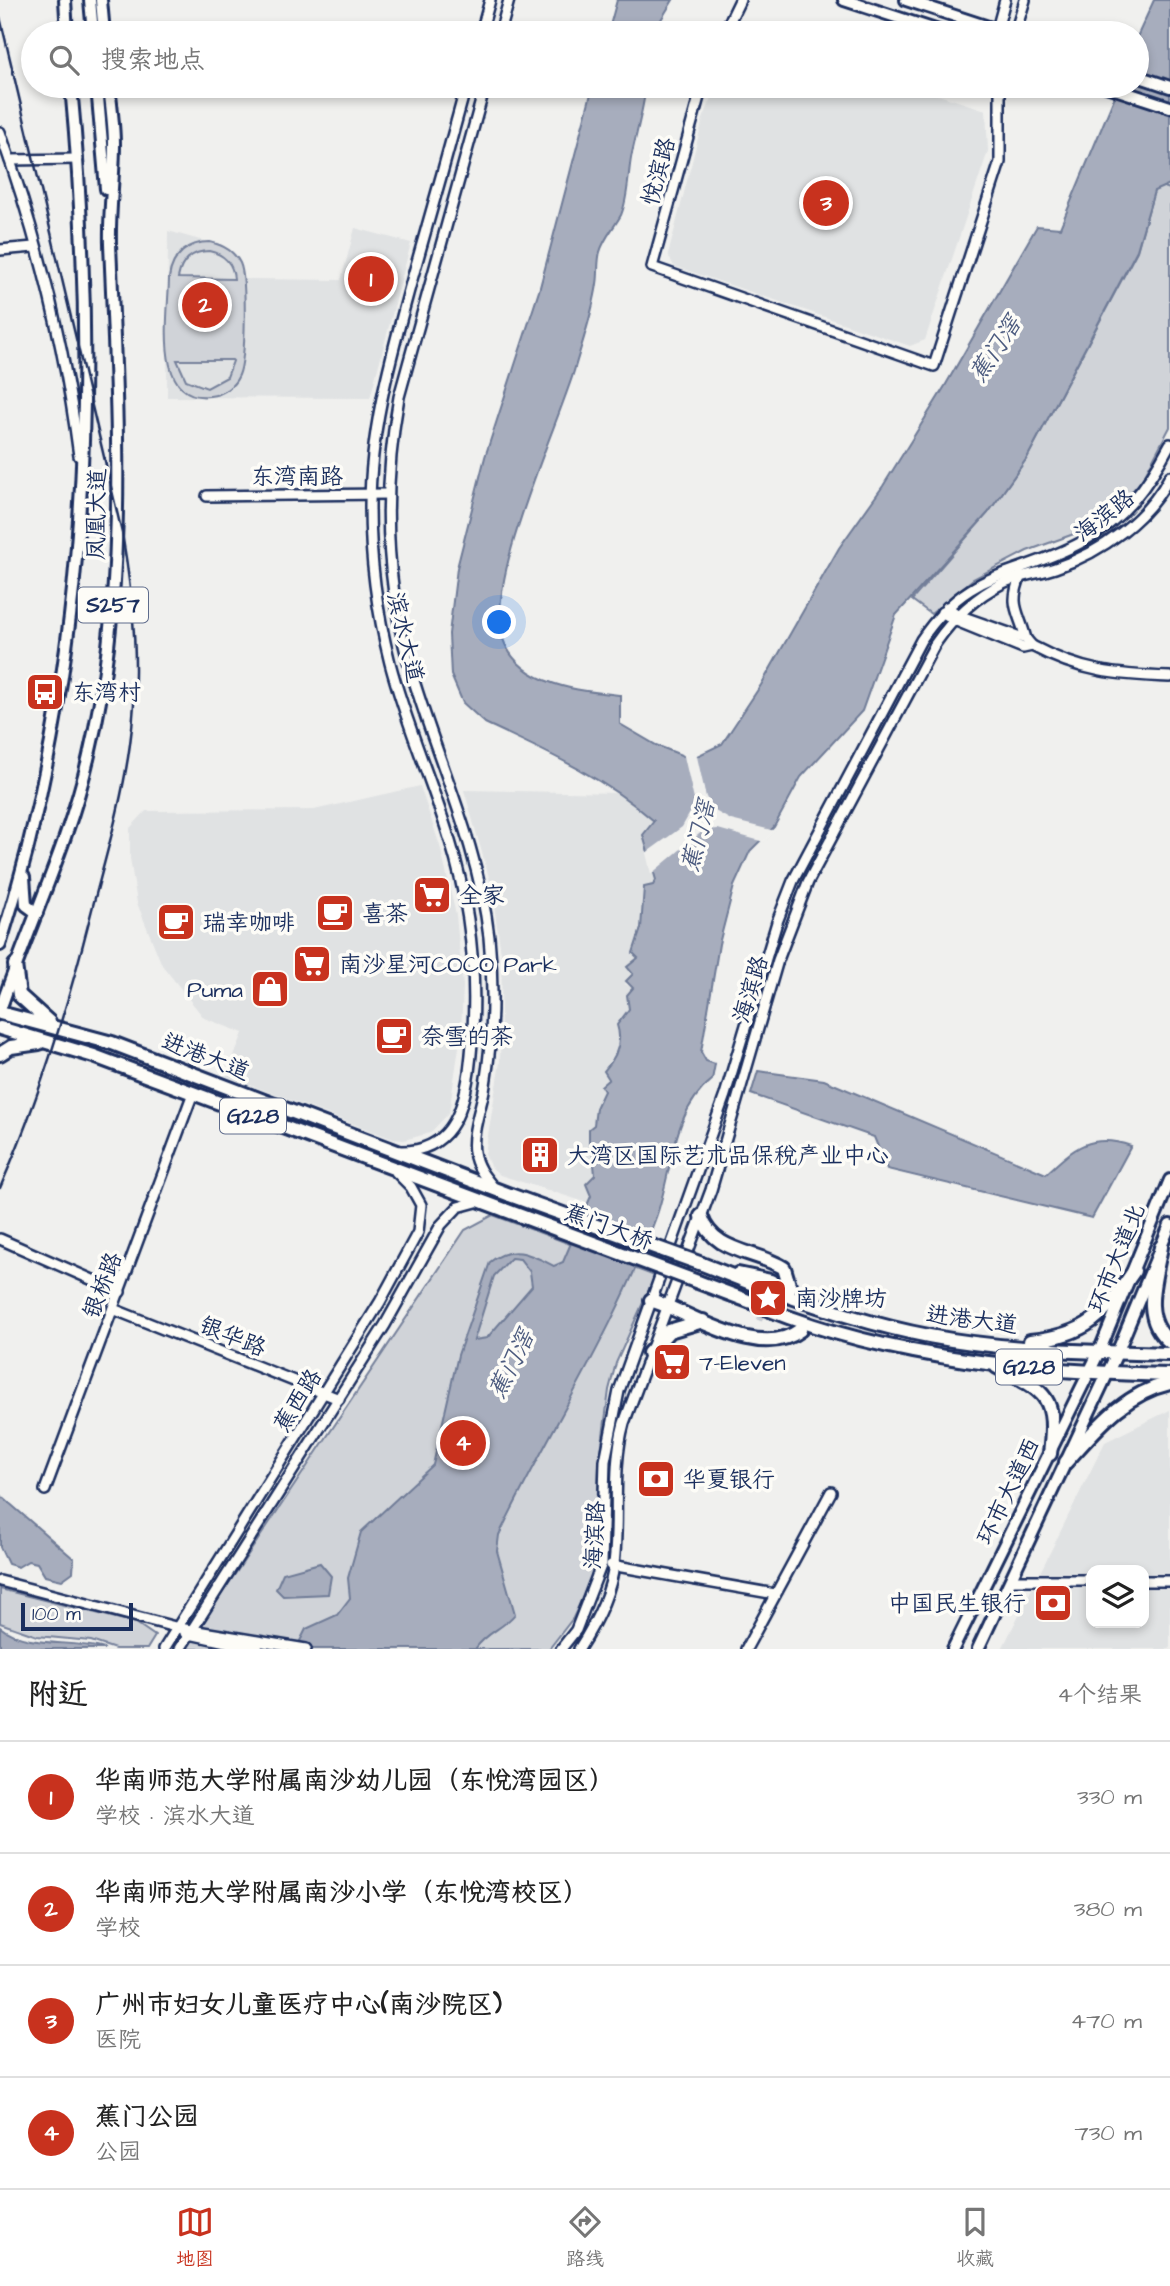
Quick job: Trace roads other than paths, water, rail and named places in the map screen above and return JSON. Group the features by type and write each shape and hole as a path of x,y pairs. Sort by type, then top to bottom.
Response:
{"highway":[{"path":"15,965 19,995 55,1026"},
{"name":"进港大道","path":"0,1011 111,1043 510,1195"},
{"name":"进港大道","path":"0,1028 51,1042 193,1093 505,1210"},
{"path":"0,1054 11,1047 51,1042"},
{"name":"蕉门大桥","path":"510,1195 719,1272 753,1275 772,1286"},
{"name":"蕉门大桥","path":"505,1210 716,1288 734,1303 763,1311"},
{"path":"701,1216 706,1232 717,1240 784,1268 790,1288"},
{"path":"1161,1247 1152,1311 1155,1326 1170,1342"},
{"path":"993,1344 1052,1339 1085,1328 1100,1316 1134,1271"},
{"name":"进港大道","path":"772,1286 898,1329 962,1341 1099,1352 1170,1354"},
{"path":"772,1286 790,1288 874,1316 898,1329"},
{"path":"651,1300 764,1342 781,1340 800,1330"},
{"name":"进港大道","path":"763,1311 889,1347 949,1357 1090,1373 1170,1375"},
{"path":"763,1311 800,1330 850,1342 889,1347"},
{"path":"649,1353 670,1331 705,1321"},
{"path":"949,1357 959,1353 962,1341"},
{"path":"990,1363 1034,1385 1050,1403 1053,1426 1048,1458"},
{"path":"1064,1466 1110,1413 1125,1402 1170,1383"}],"main road":[{"path":"65,0 66,21"},
{"path":"90,0 92,21"},
{"path":"101,0 103,21"},
{"path":"844,0 908,21"},
{"path":"906,0 966,21"},
{"path":"1149,80 1170,87"},
{"name":"凤凰大道","path":"0,945 24,868 61,697 77,561 84,457 86,314 72,98"},
{"name":"S257","path":"98,98 110,230"},
{"name":"凤凰大道","path":"0,1011 15,965 69,827 89,756 103,684 118,561 119,498 110,230 114,143 110,98"},
{"path":"1142,98 1170,107"},
{"path":"24,868 26,905 37,913"},
{"name":"环市大道北","path":"1099,1352 1170,1180"},
{"name":"环市大道北","path":"1117,1353 1170,1225"},
{"name":"环市大道西","path":"953,1649 1099,1352"},
{"name":"环市大道西","path":"978,1649 1117,1353"},
{"path":"1048,1458 1064,1466"}],"street":[{"path":"484,21 490,0"},
{"path":"503,21 509,0"},
{"path":"730,21 740,0"},
{"path":"998,21 1004,0"},
{"path":"1019,21 1025,0"},
{"name":"滨水大道","path":"392,1150 426,1147 445,1136 459,1118 471,1059 474,986 467,913 457,866 384,641 372,559 370,495 377,421 388,366 463,98"},
{"name":"滨水大道","path":"482,98 402,384 391,450 388,494 390,557 402,637 468,837 485,911 491,960 491,1036 473,1149 477,1165 496,1189"},
{"name":"悦滨路","path":"699,98 652,267 934,366 1000,162 1000,98"},
{"name":"凤凰大道","path":"0,132 34,247 70,392 81,492"},
{"path":"10,160 78,159"},
{"path":"0,250 34,247"},
{"name":"海滨路","path":"561,1649 576,1630 602,1563 605,1461 610,1425 629,1361 730,1078 777,922 793,881 921,640 945,609 986,579 1065,550 1112,521 1151,482 1170,444"},
{"name":"海滨路","path":"579,1649 592,1629 610,1585 614,1565 617,1447 666,1305 701,1216 778,960 808,882 935,644 956,617 988,592 1021,575 1059,567 1110,541 1140,516 1170,475"},
{"name":"东湾南路","path":"207,496 388,494"},
{"path":"1021,575 1014,593 1014,609 1029,642 1066,663 1102,673 1170,677"},
{"path":"945,609 956,617 1023,648 1029,642"},
{"name":"银桥路","path":"45,1490 193,1093"},
{"path":"392,1168 411,1187 421,1205 418,1232 426,1230 433,1240"},
{"name":"蕉西路","path":"180,1649 338,1399 441,1225 458,1207 480,1201"},
{"name":"蕉西路","path":"164,1649 324,1393 418,1232"},
{"path":"0,1239 120,1292"},
{"name":"银华路","path":"113,1309 338,1399"},
{"path":"746,1649 831,1492"},
{"path":"602,1563 775,1594"},
{"path":"1011,1580 1086,1580"},
{"path":"0,1581 192,1632 306,1649"},
{"path":"1149,1581 1170,1581"},
{"path":"228,1639 258,1649"}],"water":[{"path":"617,0 673,0 660,21 611,21"},
{"name":"蕉门滘","path":"1154,0 1170,0 1170,184 1154,191 1137,250 1027,458 988,513 896,615 862,711 801,777 774,827 750,851 734,886 719,944 701,1052 706,1061 715,1064 712,1080 698,1094 680,1126 655,1220 621,1301 499,1535 497,1551 515,1614 475,1649 296,1649 306,1629 337,1615 350,1598 348,1578 361,1532 433,1465 458,1355 490,1262 506,1253 514,1252 529,1255 554,1266 563,1262 591,1196 586,1184 595,1175 589,1129 594,1125 596,1108 604,1091 601,1086 609,1079 604,1071 617,1050 617,1025 629,1009 627,995 633,988 626,981 633,974 627,967 638,958 633,953 641,928 644,887 653,885 656,880 643,835 654,821 594,778 485,723 463,703 451,675 449,634 457,568 485,457 539,291 590,98 644,98 623,209 600,252 598,280 584,339 511,550 500,619 505,644 525,669 554,684 620,695 620,724 656,745 691,759 722,744 761,685 839,548 883,486 945,386 1037,226 1060,228 1114,98 1149,98 1149,21 1144,21","holes":["511,1258 520,1259 530,1272 532,1286 487,1338 474,1340 494,1276"]},
{"path":"758,1071 824,1080 1046,1174 1084,1145 1105,1141 1131,1146 1092,1218 887,1169 874,1137 751,1094"},
{"path":"0,1495 74,1559 73,1572 62,1580 45,1576 37,1563 28,1561 18,1567 8,1564 0,1547"},
{"path":"320,1563 331,1576 328,1594 283,1596 276,1589 283,1573"},
{"path":"0,1627 11,1634 36,1641 105,1649 0,1649"}],"tunnel":[{"path":"759,1314 764,1316"}],"railway":[{"path":"0,17 122,533 130,586 135,664 130,744 106,855 71,989 50,1056 27,1123 0,1188"}],"place":[{"name":"广州市妇女儿童医疗中心(南沙院区)","path":"826,203"},
{"name":"华南师范大学附属南沙幼儿园（东悦湾园区）","path":"371,279"},
{"name":"华南师范大学附属南沙小学（东悦湾校区）","path":"205,305"},
{"name":"东湾村","path":"45,692"},
{"name":"全家","path":"432,895"},
{"name":"喜茶","path":"335,913"},
{"name":"瑞幸咖啡","path":"176,922"},
{"name":"南沙星河COCO Park","path":"312,964"},
{"name":"Puma","path":"270,989"},
{"name":"奈雪的茶","path":"394,1036"},
{"name":"大湾区国际艺术品保税产业中心","path":"540,1155"},
{"name":"南沙牌坊","path":"768,1298"},
{"name":"7-Eleven","path":"672,1362"},
{"name":"蕉门公园","path":"463,1443"},
{"name":"华夏银行","path":"656,1479"},
{"name":"中国民生银行","path":"1053,1603"}]}
